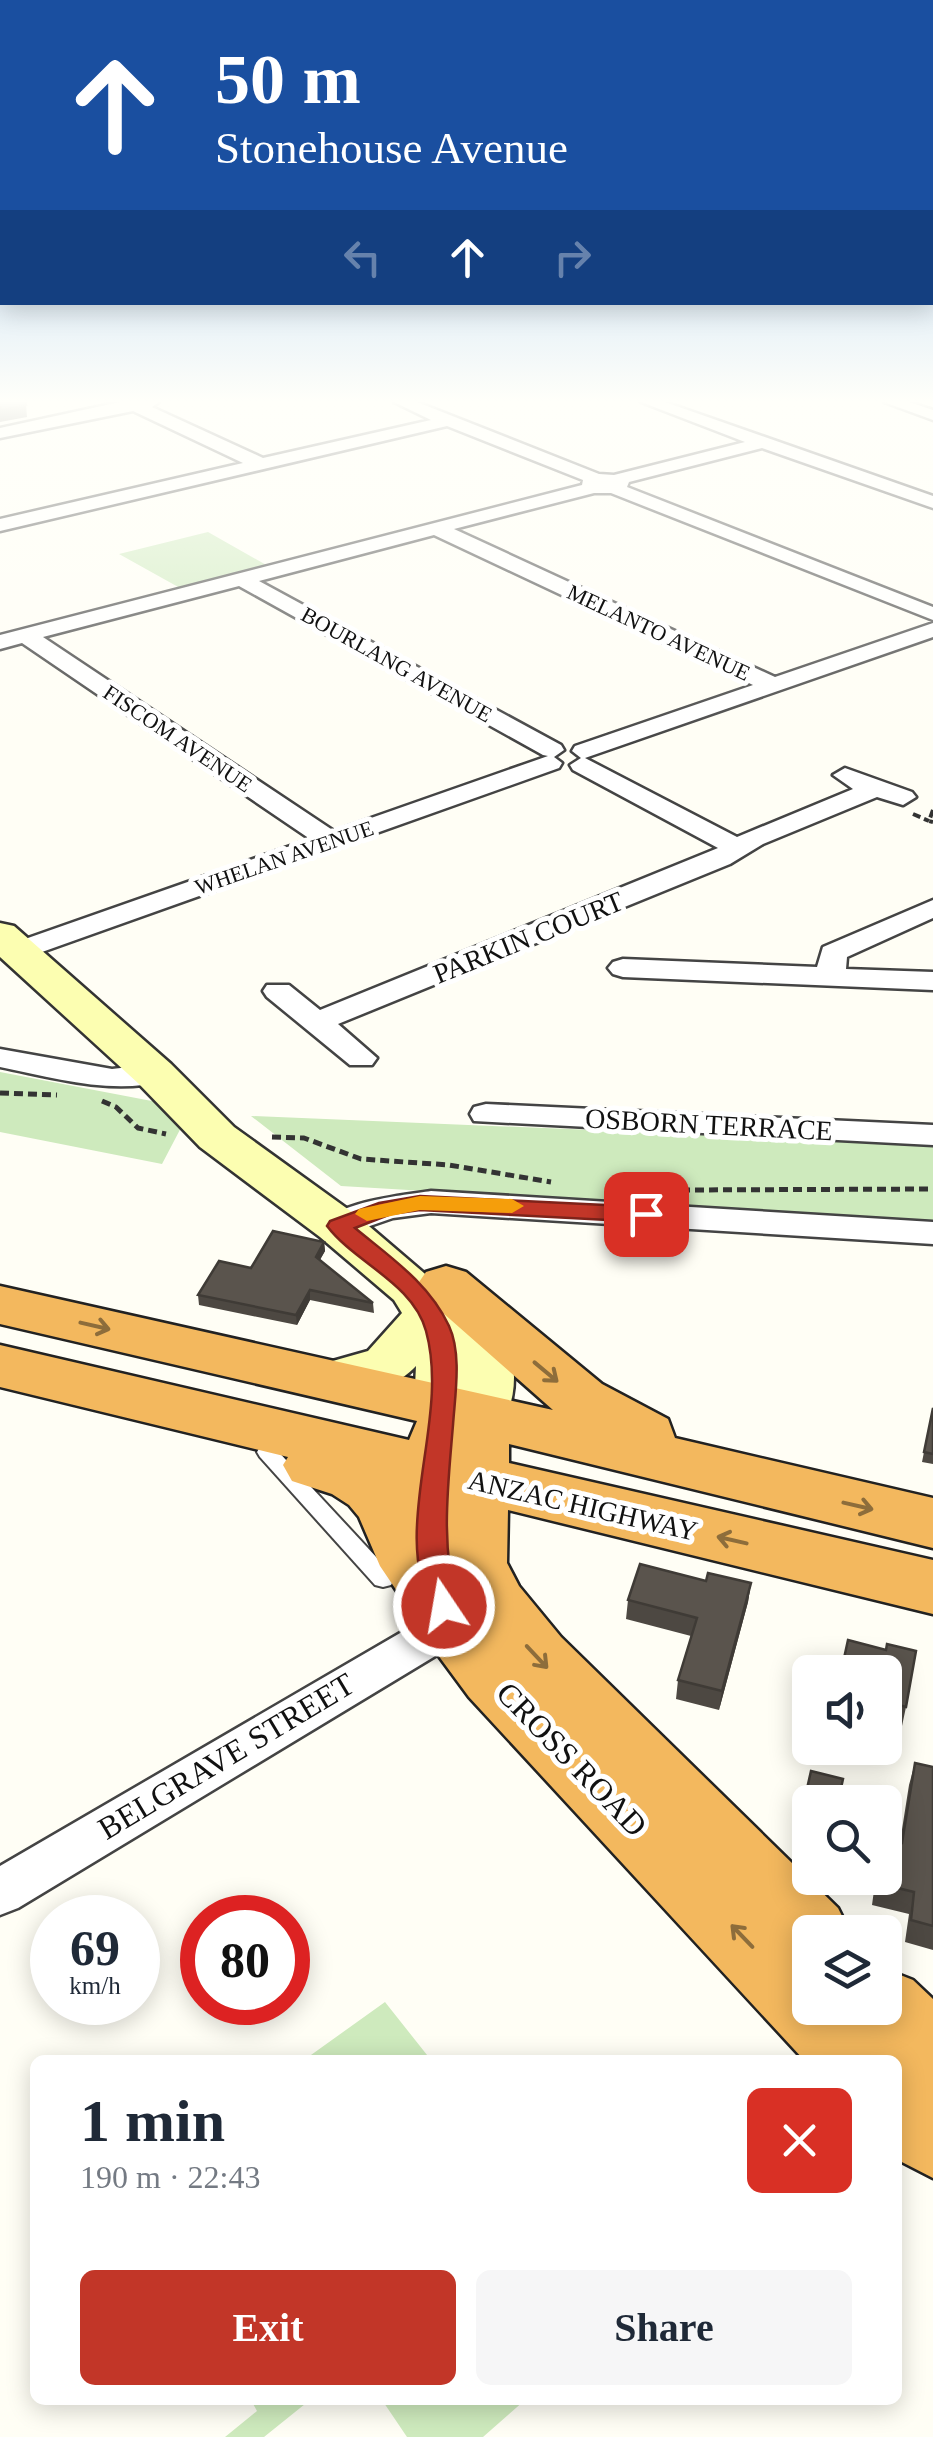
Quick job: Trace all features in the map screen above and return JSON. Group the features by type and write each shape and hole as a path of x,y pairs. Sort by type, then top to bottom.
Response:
{"highway":[{"path":"438,1300 580,1400 729,1476"},
{"path":"0,1305 933,1522"},
{"name":"ANZAC HIGHWAY","path":"0,1366 933,1587"},
{"path":"83,1384 133,1420 355,1477 388,1506 404,1548 459,1603 516,1522 546,1515 616,1513"},
{"name":"CROSS ROAD","path":"461,1411 457,1475 432,1513 434,1574 459,1603 513,1698 792,1988"},
{"name":"CROSS ROAD","path":"459,1603 494,1604 536,1657 792,1916"},
{"name":"CROSS ROAD","path":"828,2025 857,2055"},
{"path":"901,2025 933,2057"},
{"path":"902,2101 933,2134"}],"street":[{"path":"0,524 36,516"},
{"path":"0,642 482,516"},
{"path":"685,516 933,614"},
{"name":"MELANTO AVENUE","path":"435,528 773,686"},
{"name":"BOURLANG AVENUE","path":"241,579 551,756"},
{"path":"551,756 566,767 773,686 933,630"},
{"name":"FISCOM AVENUE","path":"25,635 330,840"},
{"name":"WHELAN AVENUE","path":"9,943 330,840 551,756"},
{"path":"583,758 737,848"},
{"path":"845,775 907,805"},
{"name":"PARKIN COURT","path":"316,1022 721,858 875,789"},
{"path":"831,977 833,954 933,908"},
{"path":"9,943 155,1074 217,1137 349,1221 414,1290 438,1300"},
{"path":"623,968 933,981"},
{"path":"278,992 360,1058"},
{"path":"0,1058 112,1078 155,1074"},
{"name":"OSBORN TERRACE","path":"486,1114 933,1135"},
{"path":"349,1221 402,1204 448,1203 933,1232"},
{"path":"335,1380 387,1364 438,1300"},
{"path":"438,1300 444,1360 461,1411"},
{"name":"BELGRAVE STREET","path":"0,1892 459,1603"}],"lane":[{"path":"267,1452 384,1578"}],"path":[{"path":"907,805 931,821 933,810"},
{"path":"0,1093 71,1095"},
{"path":"94,1098 116,1108 138,1128 169,1134"},
{"path":"272,1137 304,1138 362,1159 450,1165 562,1184"},
{"path":"678,1190 933,1189"}],"green space":[{"path":"208,532 268,566 180,588 119,554"},
{"path":"0,1072 157,1102 184,1122 162,1164 0,1132"},
{"path":"251,1116 933,1144 933,1221 341,1186"},
{"path":"385,2002 427,2055 311,2055"},
{"path":"254,2405 304,2405 264,2437 225,2437 257,2411"},
{"path":"385,2405 519,2405 483,2437 407,2437"}],"building":[{"path":"273,1231 324,1242 316,1257 373,1303 310,1290 296,1315 198,1295 219,1261 251,1268"},
{"path":"933,1408 933,1454 924,1452"},
{"path":"640,1564 706,1581 708,1573 751,1583 722,1691 678,1680 697,1618 628,1600"},
{"path":"848,1640 886,1650 887,1644 916,1651 906,1707 902,1706 902,1655 845,1655"},
{"path":"915,1763 933,1767 933,1926 911,1920 914,1892 902,1889 902,1843"},
{"path":"811,1771 843,1779 842,1785 808,1785"}],"slow traffic":[{"path":"367,1214 420,1203 512,1206"}],"route":[{"path":"444,1606 434,1574 432,1513 439,1470 444,1381 438,1329 414,1290 338,1226 387,1208 420,1203 646,1214"}]}
